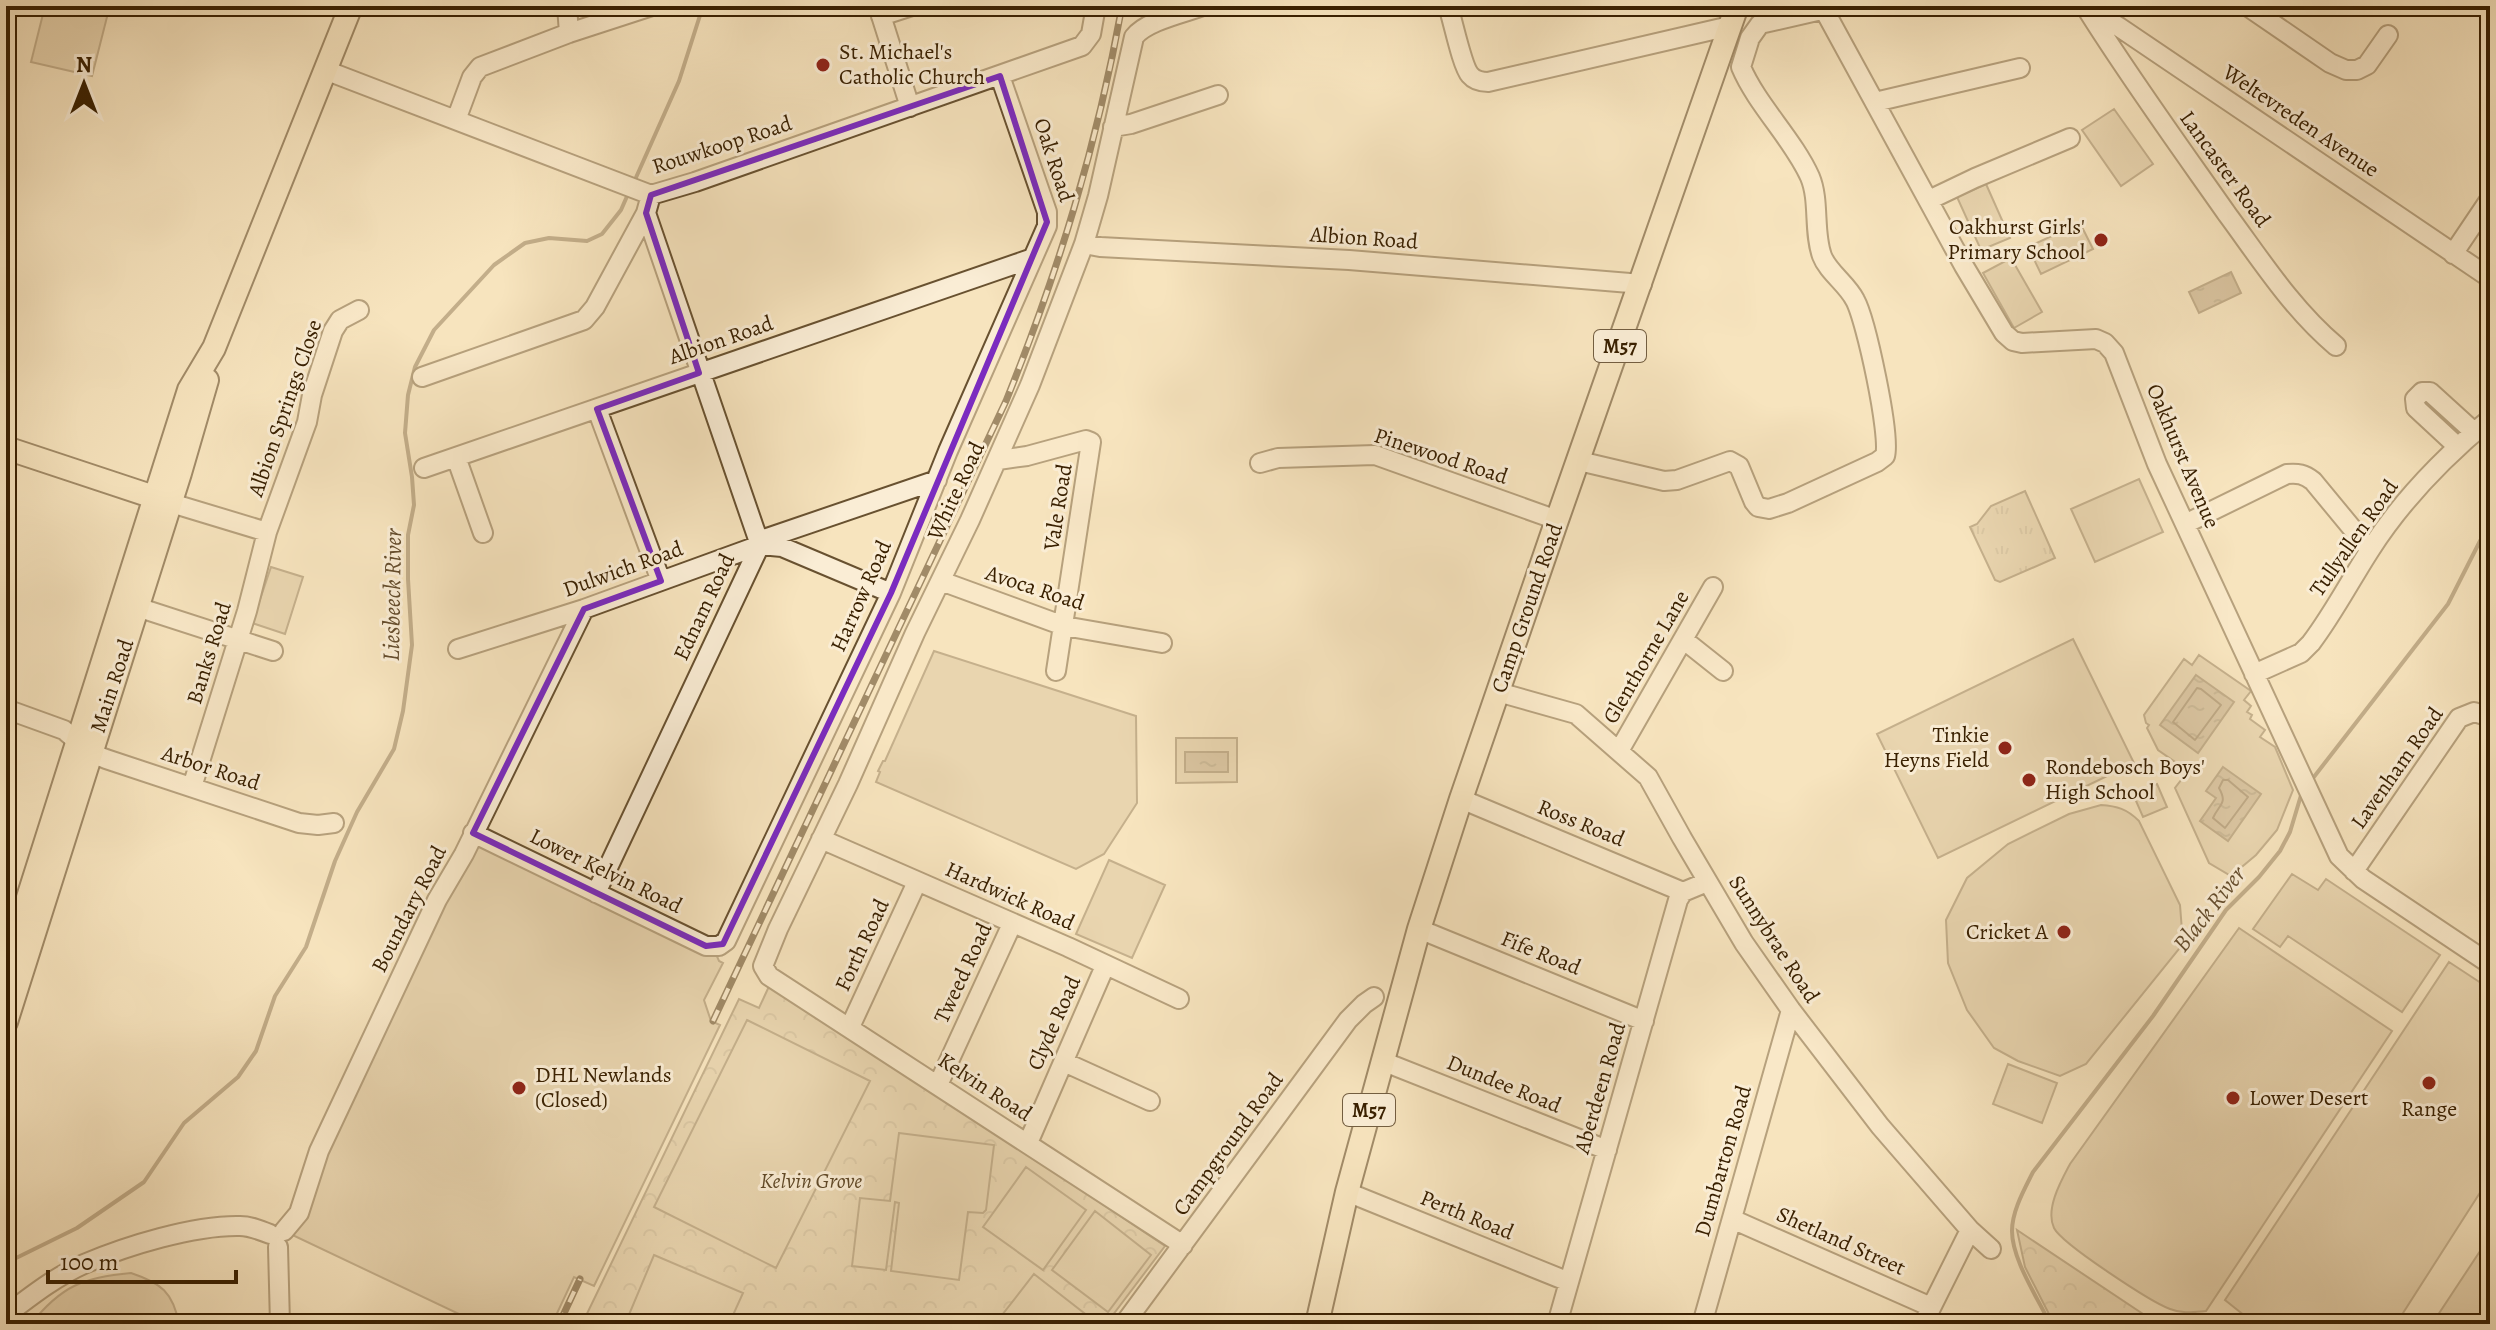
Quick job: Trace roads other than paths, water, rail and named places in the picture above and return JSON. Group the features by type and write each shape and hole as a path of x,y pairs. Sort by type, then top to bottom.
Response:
{"main road":[{"name":"Main Road","path":"6,1022 85,747 163,500 203,395 214,348 351,6"},
{"name":"Camp Ground Road","path":"1317,1324 1347,1192 1419,929 1557,520 1734,16"},
{"path":"6,448 163,500"},
{"name":"Main Road","path":"6,967 137,607 163,500"},
{"name":"Camp Ground Road","path":"1305,1324 1341,1218"}],"street":[{"path":"567,6 569,33"},
{"path":"456,120 472,77 480,67 652,6"},
{"path":"910,107 880,11 912,6"},
{"name":"Rouwkoop Road","path":"325,70 640,196 695,182 1082,46 1089,39 1096,6"},
{"name":"White Road","path":"763,966 1030,385 1084,244 1134,37 1138,31 1152,24 1203,6"},
{"path":"1448,6 1467,70 1481,82 1734,16"},
{"path":"2247,6 2330,63 2346,70 2357,70 2367,65 2388,35"},
{"path":"1579,461 1664,481 1677,480 1730,461 1739,466 1758,507 1769,509 1777,508 1885,456 1887,445 1864,323 1852,295 1822,255 1810,178 1741,65 1752,32 1760,24 1828,7"},
{"name":"Oakhurst Avenue","path":"1828,7 1875,102 2002,330 2011,339 2026,343 2096,339 2110,346 2185,524 2339,856 2354,871 2490,964"},
{"name":"Weltevreden Avenue","path":"2085,8 2119,27 2490,278"},
{"name":"Lancaster Road","path":"2085,8 2138,90 2282,290 2312,326 2336,346"},
{"path":"1875,102 2020,68"},
{"name":"Oak Road","path":"1000,76 1047,212 1047,226 1033,258"},
{"path":"1113,127 1218,95"},
{"path":"1929,200 2070,138"},
{"path":"422,377 584,320 595,307 640,196"},
{"name":"Ednam Road","path":"596,893 759,543 640,196"},
{"path":"2453,254 2490,199"},
{"name":"Albion Road","path":"1084,244 1349,260 1642,284"},
{"name":"Albion Road","path":"424,468 1033,258"},
{"name":"Harrow Road","path":"719,946 734,928 891,593 1033,258"},
{"name":"Albion Springs Close","path":"267,532 307,422 312,395 333,331 345,316 359,310"},
{"path":"2458,447 2416,408 2415,399 2419,394 2430,392 2474,432"},
{"path":"597,409 661,581"},
{"name":"Tullyallen Road","path":"2254,674 2301,653 2311,643 2370,550 2405,503 2458,447 2490,419"},
{"name":"Vale Road","path":"998,460 1027,456 1086,440 1092,444 1056,671"},
{"name":"Pinewood Road","path":"1260,463 1278,458 1375,455 1557,520"},
{"path":"456,457 483,533"},
{"path":"2185,524 2287,474 2297,473 2313,481 2370,550"},
{"name":"Dulwich Road","path":"458,649 584,609 937,480"},
{"path":"163,500 267,532"},
{"name":"Banks Road","path":"192,787 255,583 267,532"},
{"path":"759,543 782,547 891,593"},
{"name":"Avoca Road","path":"941,581 1064,626 1162,643"},
{"name":"Glenthorne Lane","path":"1619,751 1713,587"},
{"path":"137,607 273,651"},
{"name":"Boundary Road","path":"277,1237 299,1213 319,1151 437,900 584,609"},
{"path":"1684,640 1723,671"},
{"name":"Sunnybrae Road","path":"1498,692 1568,711 1584,721 1648,777 1744,943 1791,1010 1880,1126 1970,1230 1991,1249"},
{"name":"Arbor Road","path":"6,709 64,730 85,747 192,787 299,823 334,823"},
{"name":"Lavenham Road","path":"2354,871 2459,718 2474,712 2490,717"},
{"name":"Ross Road","path":"1461,799 1683,892"},
{"name":"Lower Kelvin Road","path":"473,833 706,946 719,946"},
{"name":"Hardwick Road","path":"821,839 1179,999"},
{"name":"Forth Road","path":"850,1027 917,882"},
{"path":"1683,892 1707,882"},
{"name":"Aberdeen Road","path":"1557,1324 1678,900 1683,892"},
{"name":"Tweed Road","path":"938,1085 1012,924"},
{"name":"Fife Road","path":"1419,929 1644,1021"},
{"name":"Kelvin Road","path":"763,966 769,976 1183,1245"},
{"name":"Clyde Road","path":"1028,1143 1105,966"},
{"name":"Campground Road","path":"1124,1324 1348,1020 1374,997"},
{"name":"Dumbarton Road","path":"1702,1324 1791,1010"},
{"name":"Dundee Road","path":"1382,1061 1607,1150"},
{"path":"1064,1062 1150,1101"},
{"name":"Perth Road","path":"1347,1192 1569,1282"},
{"name":"Shetland Street","path":"1732,1219 1927,1316"},
{"path":"6,1315 44,1286 82,1265 185,1233 228,1227 253,1228 277,1237 280,1324"},
{"path":"1927,1316 1970,1230"}],"water":[{"path":"2231,272 2241,293 2199,313 2189,292"},
{"path":"2196,675 2234,702 2198,753 2160,725"},
{"path":"1185,752 1228,752 1228,772 1185,772"},
{"path":"2223,767 2261,794 2228,841 2200,821 2216,798 2206,791"}],"waterway":[{"name":"Liesbeeck River","path":"634,182 679,81 703,6"},
{"name":"Liesbeeck River","path":"6,1263 77,1228 144,1182 184,1123 238,1077 256,1051 275,996 306,947 335,861 357,812 394,749 403,711 412,645 408,535 414,505 405,433 408,395 415,367 434,330 494,265 525,243 549,238 587,241 602,234 621,210 628,194"},
{"name":"Black River","path":"2310,782 2448,604 2490,527"},
{"name":"Black River","path":"2050,1324 2021,1266 2013,1242 2013,1223 2022,1193 2033,1172 2153,1016 2226,910 2280,851 2290,832 2302,792"}],"railway":[{"path":"713,1021 1006,401 1043,304 1074,206 1101,108 1122,6"},
{"path":"559,1324 580,1279"}],"place":[{"name":"St. Michael's Catholic Church","path":"823,65"},
{"name":"Oakhurst Girls' Primary School","path":"2101,240"},
{"name":"Tinkie Heyns Field","path":"2005,748"},
{"name":"Rondebosch Boys' High School","path":"2029,780"},
{"name":"Cricket A","path":"2064,932"},
{"name":"Range","path":"2429,1083"},
{"name":"DHL Newlands (Closed)","path":"519,1088"},
{"name":"Lower Desert","path":"2233,1098"}],"park label":[{"name":"Kelvin Grove","path":"811,1181"}]}
